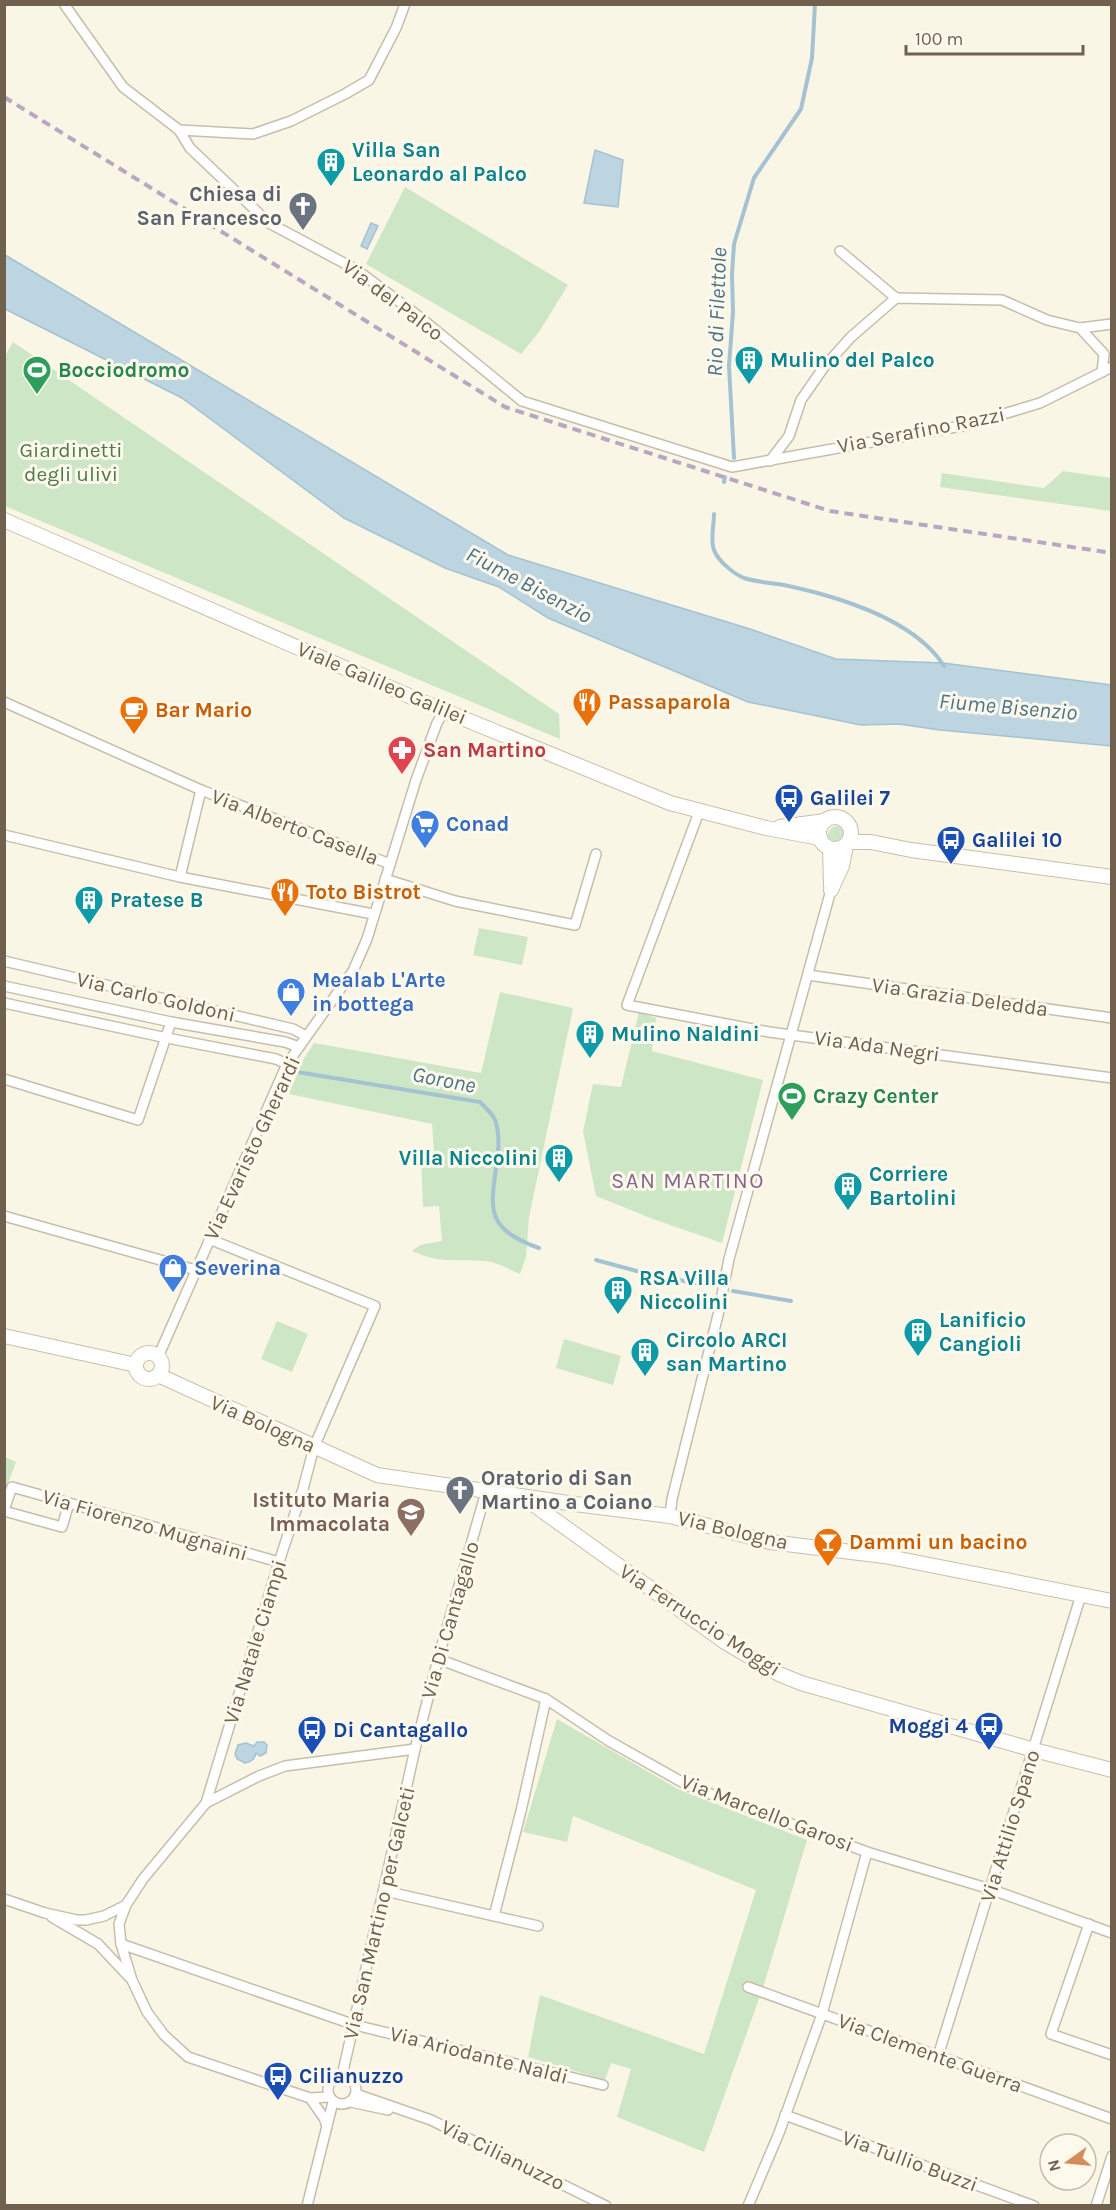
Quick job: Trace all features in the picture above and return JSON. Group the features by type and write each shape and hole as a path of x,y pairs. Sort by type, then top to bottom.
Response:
{"street":[{"name":"Via del Palco","path":"64,4 123,87 180,130 190,148 269,223 357,270 417,315 522,401 732,467 770,461"},
{"path":"180,130 253,134 291,121 345,94 369,80 396,28 405,4"},
{"path":"840,251 896,298 1002,300 1047,321 1080,328 1112,324"},
{"path":"770,461 789,436 801,400 824,367 851,337 896,298"},
{"path":"1080,328 1104,354 1102,372"},
{"name":"Via Serafino Razzi","path":"770,461 967,425 1040,404 1112,367"},
{"path":"789,436 793,455"},
{"name":"Viale Galileo Galilei","path":"4,520 575,766 699,812 820,838"},
{"name":"Via Alberto Casella","path":"4,702 201,790 390,864"},
{"name":"Via Evaristo Gherardi","path":"158,1356 287,1064 353,971 367,939 416,780 437,723 444,711"},
{"name":"Via Alberto Casella","path":"180,877 201,790"},
{"path":"670,1516 672,1499 718,1315 729,1259 791,1035 627,1005 699,812"},
{"name":"Viale Galileo Galilei","path":"766,828 825,821 834,817 848,823 849,838 911,850 1112,877"},
{"path":"825,821 820,829 822,843 831,849 836,849 849,838"},
{"path":"4,835 180,877 373,914"},
{"path":"831,890 842,866 849,838"},
{"path":"831,849 831,890"},
{"path":"385,879 455,901 575,925 596,854"},
{"name":"Via Ada Negri","path":"831,890 791,1035 1112,1078"},
{"name":"Via Carlo Goldoni","path":"4,962 293,1029 306,1036"},
{"name":"Via Grazia Deledda","path":"808,975 1112,1018"},
{"name":"Via Carlo Goldoni","path":"4,986 171,1022 285,1042 299,1047"},
{"name":"Via Carlo Goldoni","path":"4,1003 276,1059 287,1064"},
{"name":"Via Carlo Goldoni","path":"167,1038 171,1022"},
{"path":"4,1079 138,1120 167,1038"},
{"path":"4,1216 196,1270"},
{"name":"Via Natale Ciampi","path":"206,1803 314,1447 375,1306 209,1239"},
{"name":"Via Bologna","path":"4,1336 136,1365 142,1376 150,1379 158,1375 377,1475 670,1516 770,1542 884,1556 1112,1600"},
{"path":"136,1365 144,1353 152,1353 158,1356 162,1368 158,1375"},
{"name":"Via Fiorenzo Mugnaini","path":"4,1511 12,1487 279,1562"},
{"name":"Via Di Cantagallo","path":"415,1749 486,1492"},
{"name":"Via Ferruccio Moggi","path":"521,1496 726,1642 779,1674 801,1683 1112,1770"},
{"path":"4,1511 62,1527 69,1503"},
{"path":"568,1531 568,1515 575,1504"},
{"name":"Via Attilio Spano","path":"938,2056 1081,1595"},
{"name":"Via Marcello Garosi","path":"438,1659 546,1699 609,1741 689,1786 867,1852 990,1889 1112,1933"},
{"path":"494,1916 546,1699"},
{"path":"4,1899 45,1913 86,1920 104,1916 126,1905 143,1879 206,1803 259,1776 285,1766 415,1749"},
{"name":"Via San Martino per Galceti","path":"342,2076 415,1749"},
{"path":"748,2205 785,2115 822,2014 867,1852"},
{"path":"385,1891 538,1926"},
{"name":"Via Cilianuzzo","path":"126,1905 119,1924 121,1944 132,1980 147,2012 164,2035 188,2057 310,2098 332,2100 342,2104 353,2098 431,2120 606,2205"},
{"path":"45,1913 98,1944 132,1980"},
{"path":"1089,1924 1051,2034 1112,2055"},
{"name":"Via Ariodante Naldi","path":"121,1944 355,2025 603,2085"},
{"name":"Via Clemente Guerra","path":"748,1987 1112,2119"},
{"path":"307,2205 328,2127 332,2100 328,2093 330,2083 342,2076 353,2082 353,2098"},
{"path":"310,2098 328,2127"},
{"name":"Via Tullio Buzzi","path":"785,2115 1034,2205"},
{"path":"1096,2205 1111,2161"}],"green space":[{"path":"405,187 568,285 539,332 521,354 366,264"},
{"name":"Giardinetti degli ulivi","path":"13,342 559,714 560,739 5,506 5,356"},
{"path":"1063,471 1111,478 1111,511 940,487 942,473 1044,488"},
{"path":"837,826 843,829 846,835 843,841 837,844 831,841 828,835 831,829"},
{"path":"479,928 528,937 522,965 473,955"},
{"path":"500,992 573,1008 529,1217 526,1257 520,1274 490,1262 441,1260 412,1251 420,1245 442,1241 439,1206 423,1207 421,1154 434,1153 432,1124 289,1094 303,1060 314,1043 481,1073"},
{"path":"639,1012 656,1018 652,1051 763,1080 722,1243 596,1196 583,1131 593,1084 621,1087"},
{"path":"277,1321 308,1334 292,1372 261,1359"},
{"path":"564,1339 621,1356 613,1385 556,1368"},
{"path":"5,1457 16,1462 5,1492"},
{"path":"557,1719 678,1789 807,1840 763,1988 704,2152 617,2117 631,2069 611,2063 605,2080 528,2057 540,1995 704,2054 756,1890 573,1816 567,1842 523,1832"}],"water":[{"path":"595,150 623,160 618,207 584,203"},
{"path":"371,223 378,226 367,249 361,246"},
{"name":"Fiume Bisenzio","path":"5,255 508,555 750,629 836,659 943,663 1111,685 1111,746 899,724 861,725 748,702 548,618 499,587 445,568 344,518 182,398 5,309"},
{"path":"257,1742 264,1742 267,1745 266,1753 260,1756 256,1753 247,1763 237,1759 235,1754 238,1745 246,1743 254,1746"}],"waterway":[{"name":"Rio di Filettole","path":"734,458 729,366 734,244 754,178 801,109 812,58 815,4"},
{"name":"Rio di Filettole","path":"724,482 725,477"},
{"name":"Rio di Filettole","path":"714,514 712,537 714,550 723,563 736,573 744,578 827,596 872,612 914,635 931,649 944,666"},
{"name":"Gorone","path":"297,1072 480,1102 493,1116 498,1133 494,1212 507,1232 539,1248"},
{"name":"Gorone","path":"596,1260 644,1273 704,1285"},
{"name":"Gorone","path":"733,1291 791,1301"}],"railway":[{"path":"4,97 505,407 830,511 1112,553"}],"place":[{"name":"Villa San Leonardo al Palco","path":"331,188"},
{"name":"Chiesa di San Francesco","path":"303,232"},
{"name":"Mulino del Palco","path":"749,386"},
{"name":"Bocciodromo","path":"37,396"},
{"name":"Passaparola","path":"587,728"},
{"name":"Bar Mario","path":"134,736"},
{"name":"San Martino","path":"402,776"},
{"name":"Galilei 7","path":"789,824"},
{"name":"Conad","path":"425,850"},
{"name":"Galilei 10","path":"951,866"},
{"name":"Toto Bistrot","path":"285,918"},
{"name":"Pratese B","path":"89,926"},
{"name":"Mealab L'Arte in bottega","path":"291,1018"},
{"name":"Mulino Naldini","path":"590,1060"},
{"name":"Crazy Center","path":"792,1122"},
{"name":"Villa Niccolini","path":"559,1184"},
{"name":"Corriere Bartolini","path":"848,1212"},
{"name":"Severina","path":"173,1294"},
{"name":"RSA Villa Niccolini","path":"618,1316"},
{"name":"Lanificio Cangioli","path":"918,1358"},
{"name":"Circolo ARCI san Martino","path":"645,1378"},
{"name":"Oratorio di San Martino a Coiano","path":"460,1516"},
{"name":"Istituto Maria Immacolata","path":"411,1538"},
{"name":"Dammi un bacino","path":"828,1568"},
{"name":"Moggi 4","path":"989,1752"},
{"name":"Di Cantagallo","path":"312,1756"},
{"name":"Cilianuzzo","path":"278,2102"}],"district":[{"name":"SAN MARTINO","path":"688,1181"}]}
